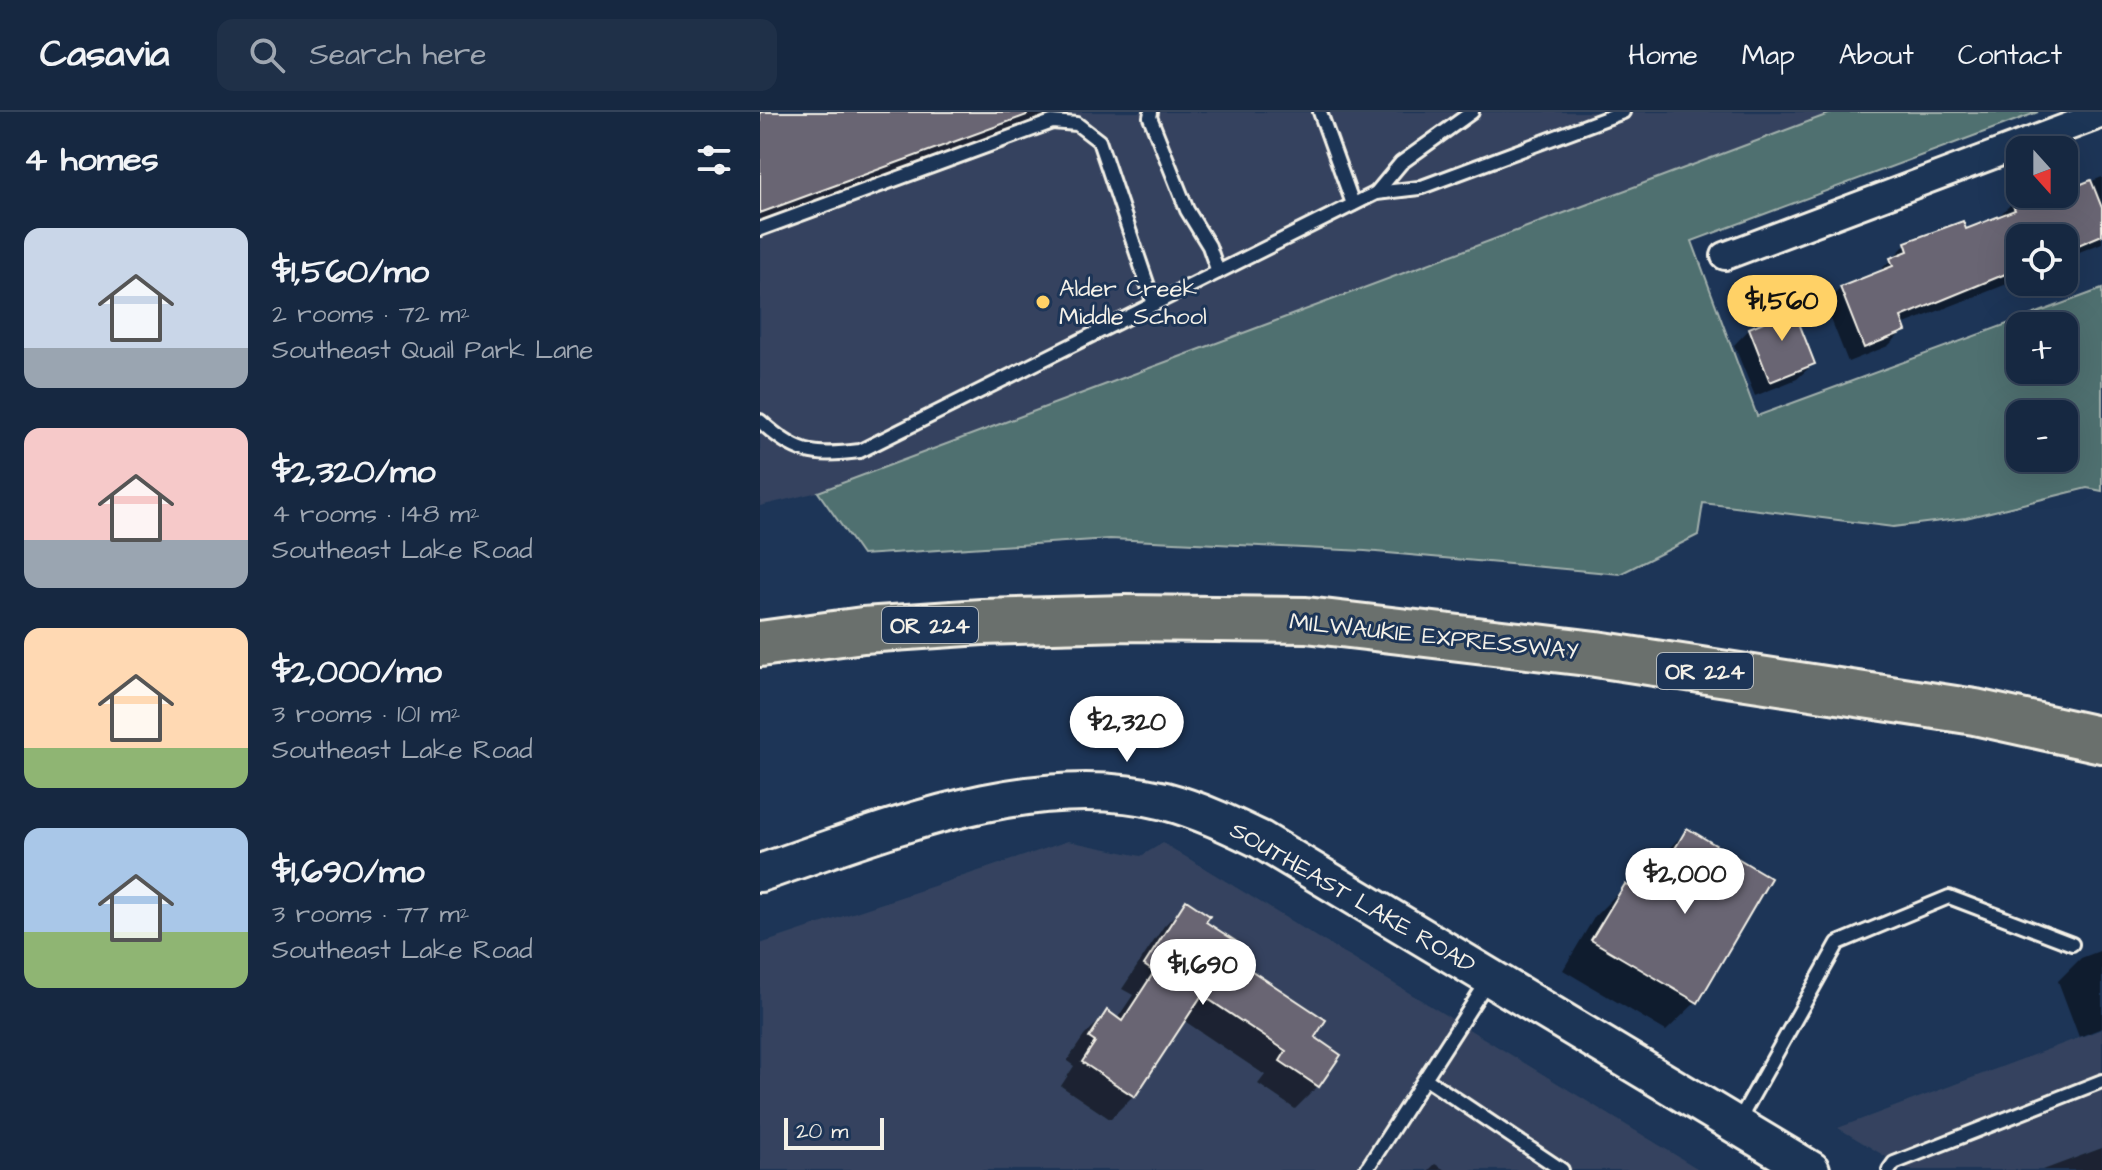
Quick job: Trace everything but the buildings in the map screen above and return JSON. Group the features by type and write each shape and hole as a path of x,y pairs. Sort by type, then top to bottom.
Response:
{"highway":[{"name":"MILWAUKIE EXPRESSWAY","path":"760,644 863,630 982,622 1125,618 1306,620 1596,654 1975,712 2102,740"}],"street":[{"path":"1725,256 2102,114"},
{"name":"SOUTHEAST LAKE ROAD","path":"760,873 907,822 977,806 1040,795 1082,792 1163,801 1205,813 1261,840 1811,1170"}],"lane":[{"path":"1151,112 1150,117 1187,210 1209,246 1218,272"},
{"path":"1320,112 1353,204"},
{"path":"1376,193 1401,163 1472,112"},
{"path":"760,421 781,440 801,451 833,454 860,451 1376,193 1419,188 1623,112"},
{"path":"760,229 1052,122 1077,124 1099,141 1154,304"},
{"path":"1737,1125 1838,943 1949,897 2072,944"},
{"path":"1366,1170 1491,976"},
{"path":"1426,1079 1562,1170"},
{"path":"1889,1170 1894,1163 2102,1081"}],"shaded area":[{"name":"Alder Creek Middle School","path":"760,112 1834,112 818,492 760,506"},
{"path":"1068,841 1141,856 1163,843 1700,1170 760,1170 760,944"},
{"path":"2102,1029 2102,1170 1908,1170 1838,1128"}],"green space":[{"path":"1834,112 2038,112 1692,241 1757,416 2006,324 2006,384 2078,384 2078,312 2040,312 2102,289 2102,491 2087,488 1966,518 1893,527 1703,503 1698,535 1620,574 1365,551 1110,539 862,555 818,492"}],"place":[{"name":"Alder Creek Middle School","path":"1043,302"}]}
